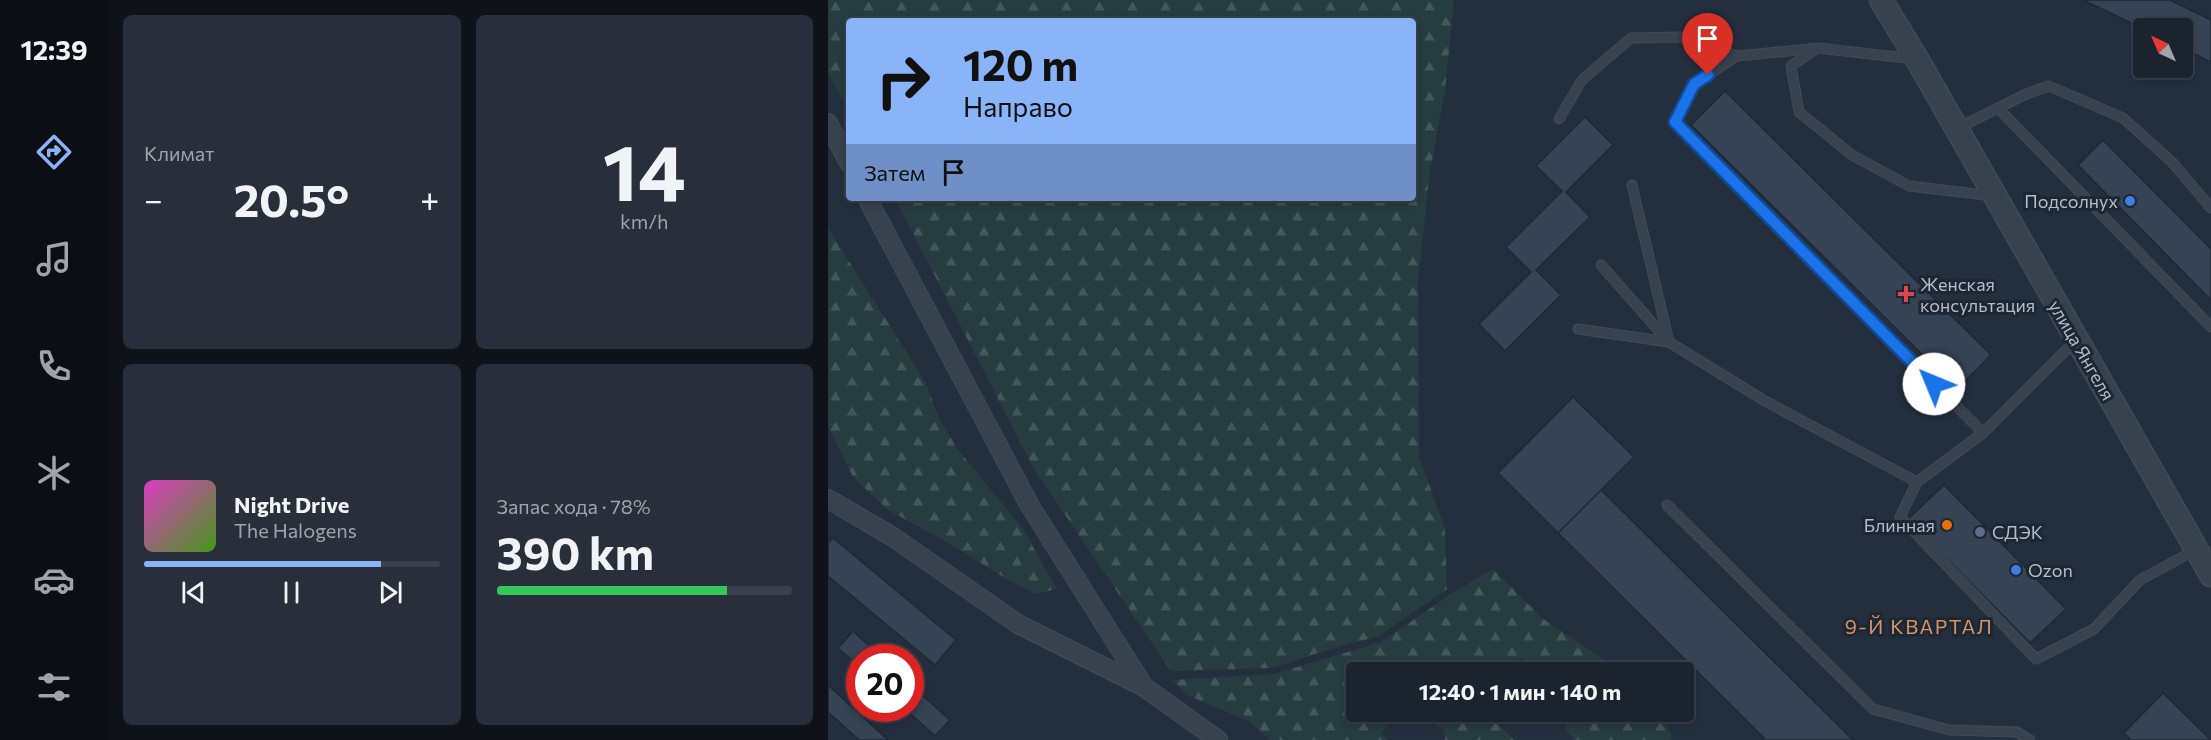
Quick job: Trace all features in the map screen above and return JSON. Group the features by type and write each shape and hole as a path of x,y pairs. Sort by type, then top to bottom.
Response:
{"street":[{"name":"улица Янгеля","path":"1881,0 1917,59 2211,575"},
{"path":"828,123 846,157"},
{"path":"869,201 1030,506 1144,687"},
{"path":"828,499 893,537 1018,624 1144,687 1218,740"}],"lane":[{"path":"1559,119 1582,80 1631,38 1681,37 1737,56 1818,48 1917,59"},
{"path":"1818,48 1791,66 1799,112 1852,155 1909,186 1994,196"},
{"path":"1737,56 1694,84 1675,122 1983,433"},
{"path":"1956,129 2049,86 2123,118 2172,162 2211,208"},
{"path":"1998,108 2211,327"},
{"path":"1632,185 1669,342"},
{"path":"1601,265 1669,342 1765,401 1917,482"},
{"path":"1578,329 1669,342"},
{"path":"2076,340 1983,433 1917,482 1900,517 2036,659 2094,629 2140,580 2197,549"},
{"path":"1667,505 1873,710 1949,730 2017,732 2030,740"}],"green space":[{"path":"828,0 1454,0 1445,90 1429,177 1418,282 1419,456 1445,529 1447,589 1379,636 1272,668 1171,671 1034,469 897,201 1416,201 1416,18 846,18 846,106 828,72"},
{"path":"828,228 926,383 936,412 956,447 1023,529 1057,589 1036,594 1010,581 890,511 854,479 828,426"},
{"path":"1493,569 1542,618 1607,662 1526,662 1521,658 1514,662 1346,662 1346,722 1399,722 1389,724 1381,733 1388,740 1270,740 1248,721 1187,695 1173,680 1274,674 1381,642 1451,594"},
{"path":"1432,722 1496,722 1514,740 1445,740 1444,730"},
{"path":"1565,722 1665,722 1672,738 1671,740 1574,740 1567,731"}],"building":[{"path":"2083,0 2170,0 2211,20 2211,62 2193,53 2193,18 2133,18 2133,24"},
{"path":"1725,91 1991,355 1957,389 1691,125"},
{"path":"1585,117 1613,145 1566,192 1590,217 1536,270 1561,295 1505,351 1479,324 1531,272 1506,247 1562,191 1536,166"},
{"path":"2103,140 2211,249 2211,300 2078,165"},
{"path":"1573,397 1634,457 1558,533 1498,473"},
{"path":"1944,485 2066,609 2030,643 1908,519"},
{"path":"1601,490 1853,740 1766,740 1694,668 1694,662 1688,662 1558,533"},
{"path":"833,538 956,640 935,665 924,656 924,644 910,644 828,576 828,543"},
{"path":"853,631 867,644 846,644 846,655 838,648"},
{"path":"828,685 846,702 846,722 868,722 888,740 859,740 828,712"},
{"path":"2163,693 2211,740 2131,740 2124,733"},
{"path":"924,697 950,720 935,736 920,722 924,722"}],"place":[{"name":"Подсолнух","path":"2130,201"},
{"name":"Женская консультация","path":"1906,294"},
{"name":"Блинная","path":"1947,525"},
{"name":"СДЭК","path":"1980,532"},
{"name":"Ozon","path":"2016,570"}],"district":[{"name":"9-Й КВАРТАЛ","path":"1919,626"}],"route":[{"path":"1708,75 1694,84 1675,122 1934,384"}]}
